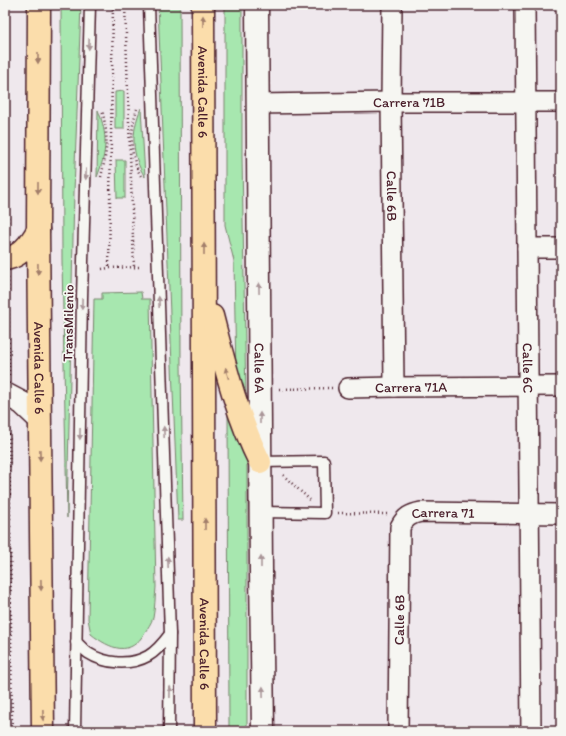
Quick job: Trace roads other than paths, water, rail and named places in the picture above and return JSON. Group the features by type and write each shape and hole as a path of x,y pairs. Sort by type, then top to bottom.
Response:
{"highway":[{"name":"Avenida Calle 6","path":"203,5 205,731"},
{"name":"Avenida Calle 6","path":"38,10 38,230 43,731"},
{"path":"6,259 26,248 38,230"},
{"path":"204,288 239,412 251,443 265,462"}],"street":[{"name":"Calle 6A","path":"257,5 260,389 265,462 261,512 264,731"},
{"name":"Calle 6B","path":"392,5 391,102 394,387"},
{"name":"Calle 6C","path":"525,5 531,731"},
{"name":"Carrera 71B","path":"258,104 561,102"},
{"path":"527,248 561,248"},
{"name":"Carrera 71A","path":"348,388 561,386"},
{"path":"7,395 22,403 40,419"},
{"name":"Carrera 71","path":"412,514 421,512 561,514"},
{"name":"Calle 6B","path":"398,731 400,527 404,519 412,514"}],"lane":[{"name":"TransMilenio","path":"75,731 82,305 90,5"},
{"path":"149,5 170,634 169,731"},
{"path":"261,512 325,513 324,461 265,462"},
{"path":"76,642 88,653 102,660 118,663 133,661 148,656 161,646 170,634"}]}
